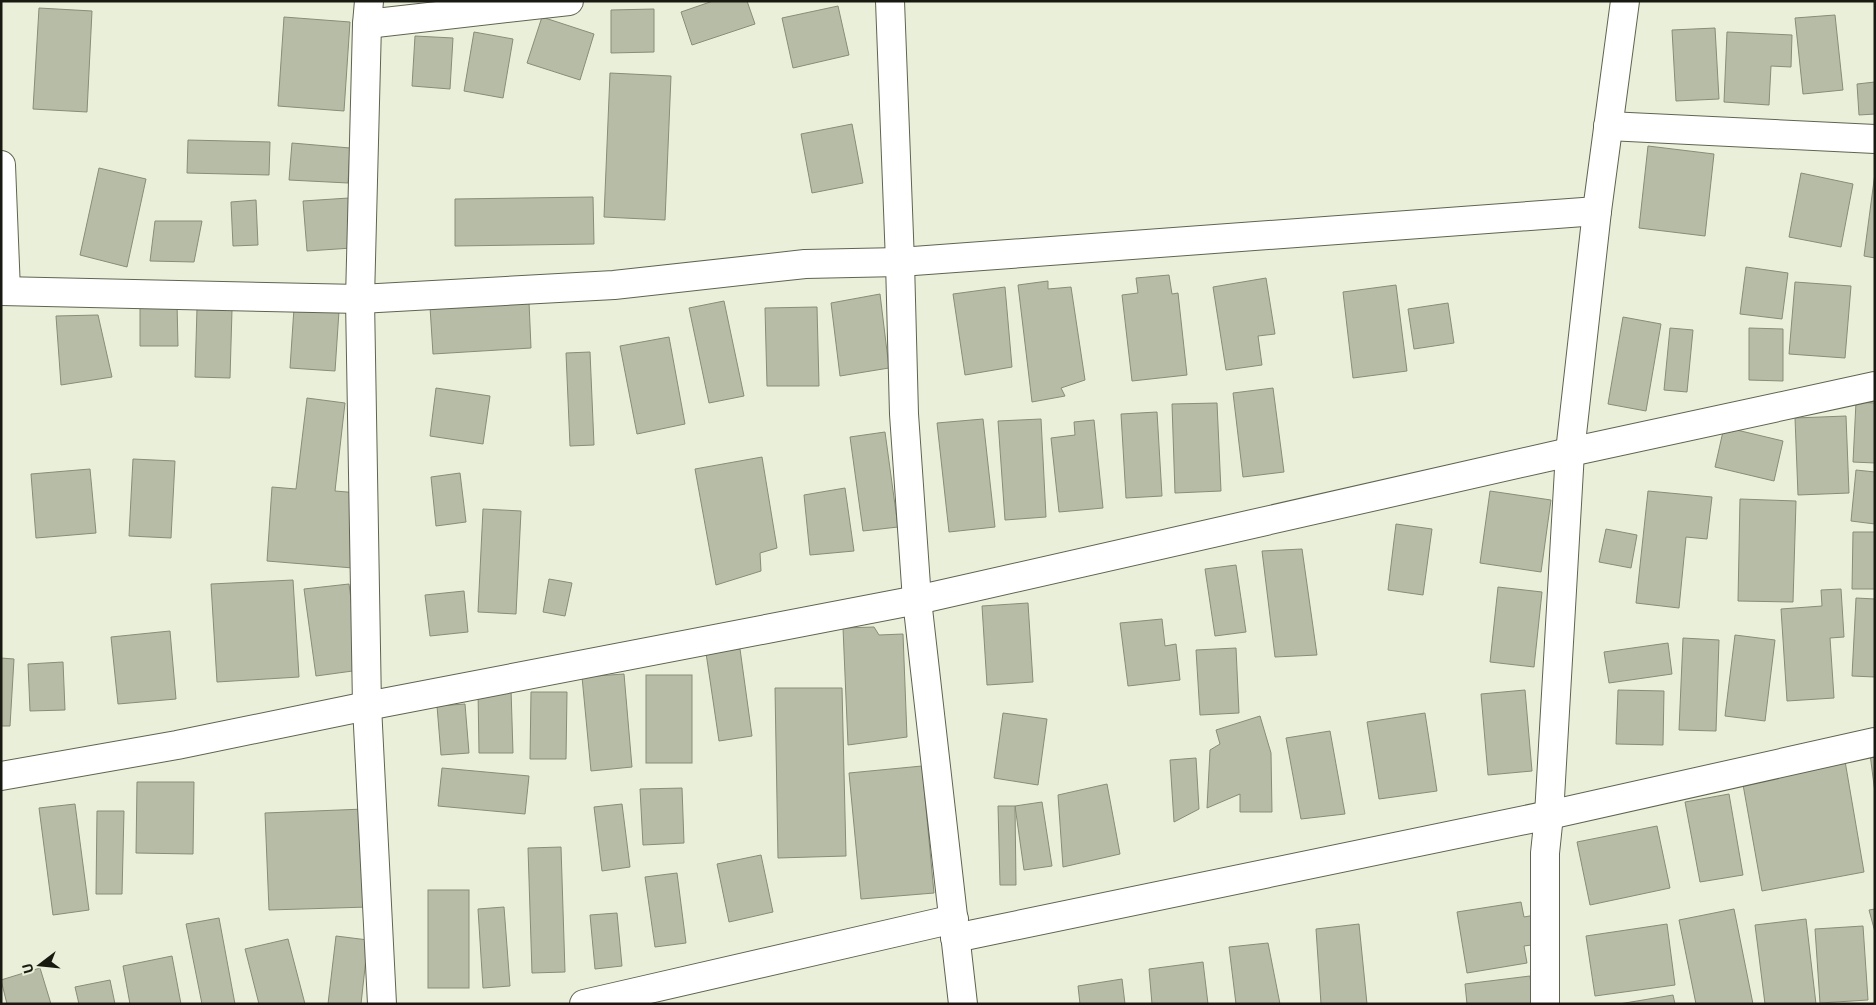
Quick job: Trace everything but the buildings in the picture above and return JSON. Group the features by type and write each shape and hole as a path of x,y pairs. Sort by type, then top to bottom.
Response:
{"street":[{"path":"382,1004 367,706 360,299 368,13 570,1"},
{"path":"890,1 904,414 917,600 963,1004"},
{"path":"1546,1004 1545,853 1549,815 1570,452 1597,211 1625,1"},
{"path":"1608,126 1875,139"},
{"path":"1,165 4,291 360,299 614,284 805,264 900,262 1597,211"},
{"path":"1,776 177,745 367,706 917,600 1570,452 1875,386"},
{"path":"584,1004 954,928 1549,815 1875,742"}]}
